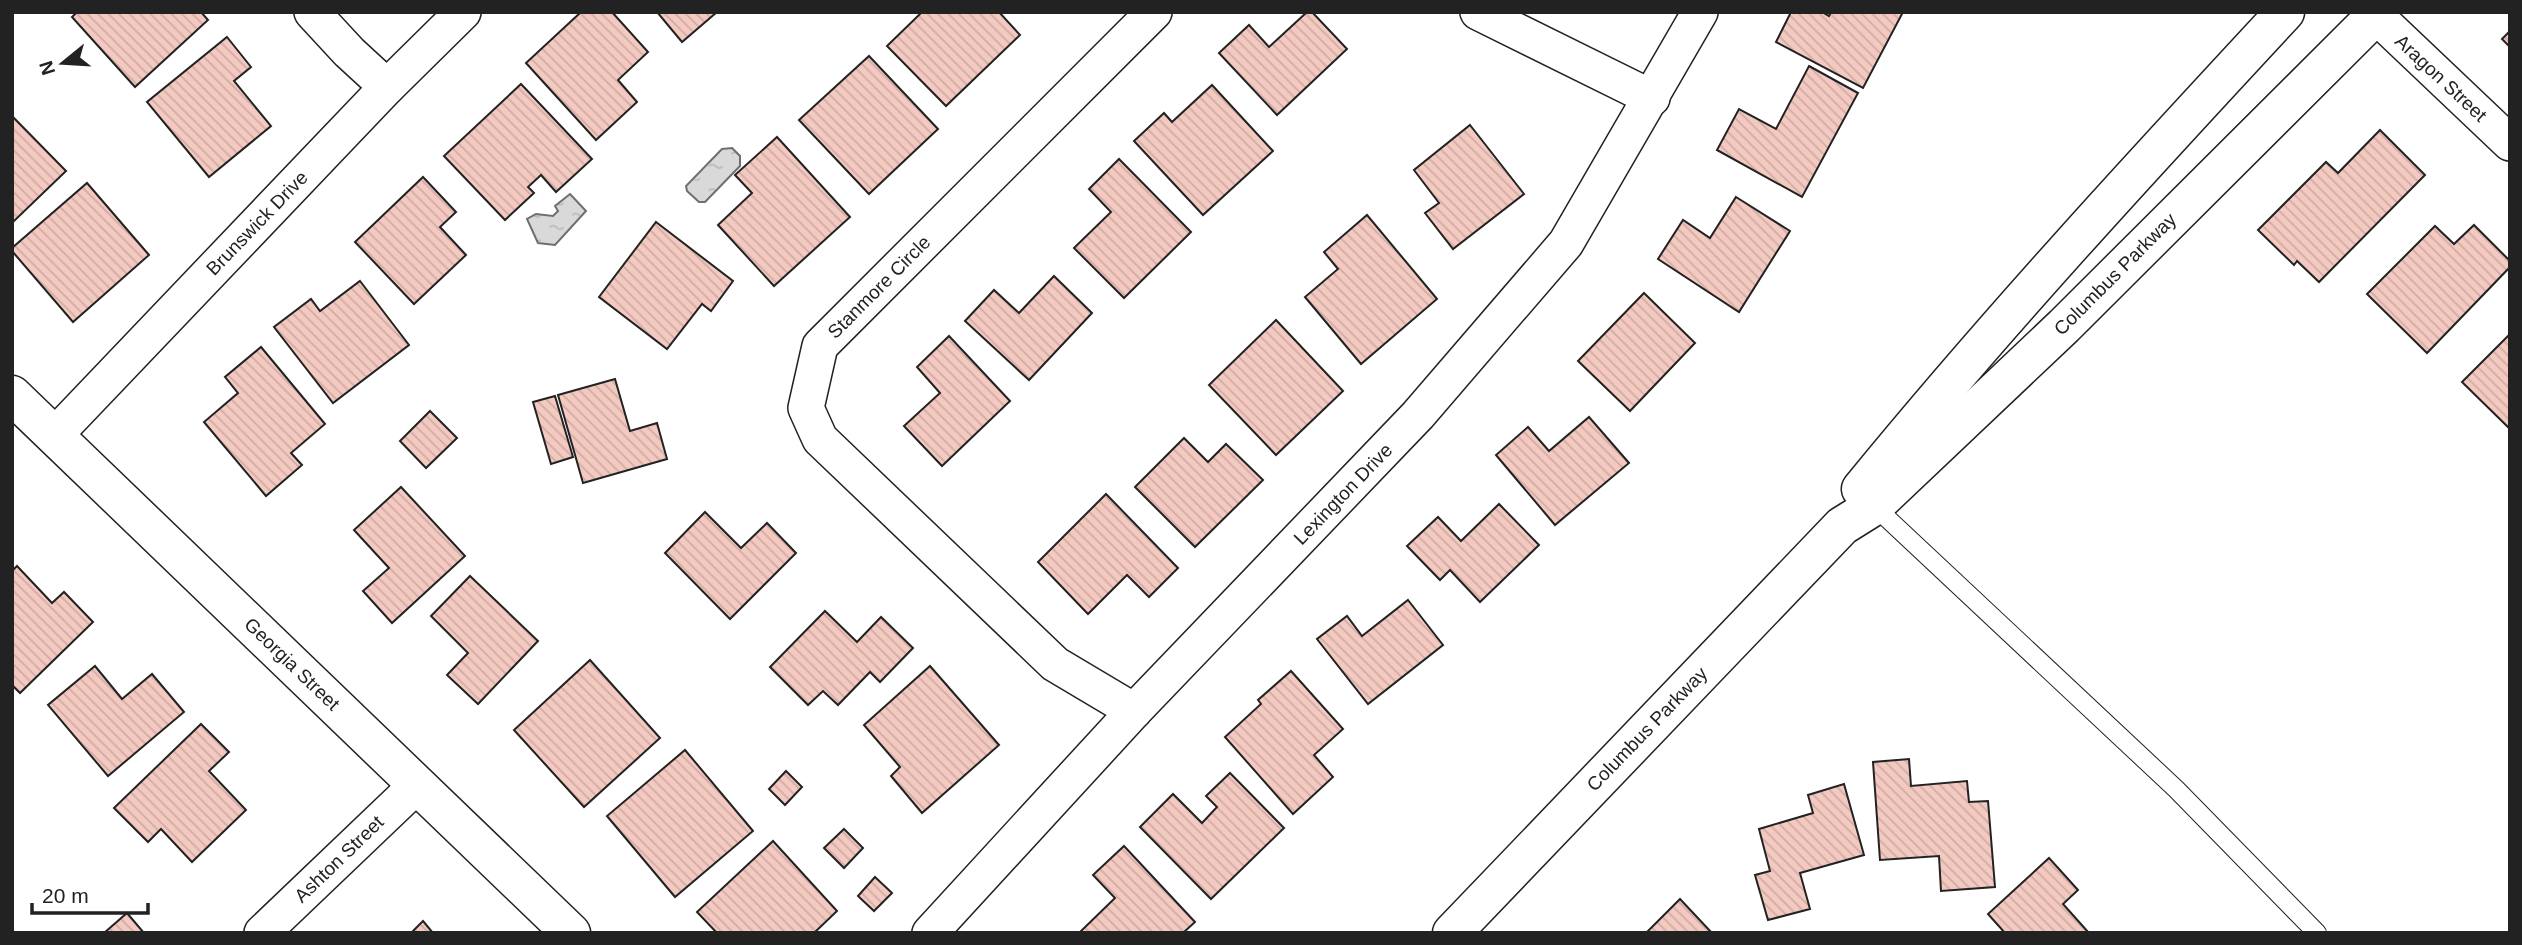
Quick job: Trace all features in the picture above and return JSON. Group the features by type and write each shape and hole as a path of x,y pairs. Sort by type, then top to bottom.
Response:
{"main road":[{"name":"Columbus Parkway","path":"1858,516 1860,490 1949,382 2285,12"},
{"name":"Columbus Parkway","path":"1452,933 1858,516 2064,326 2375,13"},
{"name":"Georgia Street","path":"12,395 571,933"}],"street":[{"path":"312,12 349,52 387,87"},
{"name":"Brunswick Drive","path":"54,436 387,87 463,12"},
{"name":"Stanmore Circle","path":"1134,711 1055,663 820,439 806,408 820,346 1154,12"},
{"path":"1478,12 1652,98"},
{"name":"Lexington Drive","path":"930,933 1134,711 1418,415 1566,243 1700,12"},
{"name":"Aragon Street","path":"2375,13 2510,143"},
{"name":"Ashton Street","path":"262,933 417,785"}],"lane":[{"path":"1858,516 2176,789 2317,933"}],"water":[{"path":"732,148 740,156 740,166 705,202 699,202 687,191 686,186 722,149"},
{"path":"570,194 586,211 555,245 538,243 527,219 536,214 553,216 558,211 555,206"}],"building":[{"path":"77,12 201,12 208,20 135,87 72,17"},
{"path":"581,12 612,12 648,52 618,80 637,102 596,140 526,63"},
{"path":"657,12 717,12 682,42"},
{"path":"918,12 999,12 1020,35 946,106 887,46 920,14"},
{"path":"1307,12 1312,12 1347,49 1277,115 1219,53 1249,25 1269,47"},
{"path":"1791,12 1822,12 1829,16 1831,12 1903,12 1863,88 1776,42"},
{"path":"2510,31 2510,47 2502,39"},
{"path":"227,37 251,67 234,81 271,126 209,177 147,102"},
{"path":"869,56 938,129 869,194 799,120"},
{"path":"1809,66 1858,93 1802,197 1717,150 1739,109 1776,129"},
{"path":"521,84 592,159 556,192 541,175 528,187 534,193 505,220 444,156"},
{"path":"1212,85 1273,151 1203,215 1134,141 1164,113 1172,122"},
{"path":"12,116 66,171 12,223"},
{"path":"1470,125 1524,194 1453,249 1425,213 1439,203 1414,170"},
{"path":"2380,130 2425,175 2319,282 2297,261 2294,265 2258,230 2326,162 2338,173"},
{"path":"777,137 850,217 774,286 718,225 752,193 735,175"},
{"path":"1119,159 1191,232 1124,298 1074,248 1111,212 1089,189"},
{"path":"423,177 456,212 440,227 466,255 414,304 355,242"},
{"path":"87,183 149,255 73,322 12,248"},
{"path":"1736,197 1790,231 1739,312 1658,259 1683,220 1710,238"},
{"path":"1367,215 1437,299 1361,364 1305,297 1338,269 1324,252"},
{"path":"656,222 733,281 711,311 702,304 667,349 599,297"},
{"path":"2474,225 2510,261 2510,267 2427,353 2367,294 2435,226 2454,244"},
{"path":"1054,276 1092,313 1029,380 965,321 994,290 1019,313"},
{"path":"360,281 409,345 333,403 274,327 311,299 320,311"},
{"path":"1644,293 1695,343 1630,411 1578,361"},
{"path":"1276,320 1343,391 1276,455 1209,385"},
{"path":"949,336 1010,401 942,466 904,426 940,393 917,367"},
{"path":"2510,336 2510,429 2462,382"},
{"path":"261,347 325,424 291,453 302,465 266,496 204,422 238,393 225,377"},
{"path":"615,379 630,431 657,423 667,459 583,483 558,395"},
{"path":"555,396 573,457 551,464 533,402"},
{"path":"430,411 457,438 426,468 400,441"},
{"path":"1589,417 1629,463 1555,525 1496,455 1528,427 1549,451"},
{"path":"1184,438 1208,462 1226,444 1263,480 1195,547 1135,487"},
{"path":"401,487 465,556 392,623 363,591 389,568 354,530"},
{"path":"1106,494 1178,568 1149,597 1127,575 1088,614 1038,562"},
{"path":"1499,504 1539,545 1480,602 1450,570 1440,580 1407,546 1438,517 1461,541"},
{"path":"705,512 741,548 767,523 796,553 730,619 665,553"},
{"path":"17,566 52,603 64,592 93,622 20,693 12,685 12,571"},
{"path":"470,576 538,641 478,704 447,675 468,653 431,616"},
{"path":"1408,600 1443,645 1368,704 1317,639 1347,616 1362,636"},
{"path":"825,611 857,642 881,617 913,648 880,682 870,672 838,705 823,691 808,705 770,667"},
{"path":"590,660 660,738 584,807 514,730"},
{"path":"95,666 122,699 152,674 184,712 108,776 48,705"},
{"path":"930,666 999,745 922,813 891,776 900,767 864,725"},
{"path":"1291,671 1343,729 1314,755 1333,777 1293,814 1225,737 1261,704 1258,700"},
{"path":"201,724 229,752 209,771 246,810 192,862 161,829 148,842 114,808"},
{"path":"685,750 753,831 675,897 607,816"},
{"path":"1909,759 1911,786 1967,781 1969,802 1988,801 1995,887 1941,891 1939,856 1880,860 1873,762"},
{"path":"786,771 802,787 785,805 769,789"},
{"path":"1230,773 1284,828 1211,899 1140,827 1173,794 1202,823 1217,807 1206,796"},
{"path":"1844,784 1864,855 1800,873 1810,909 1768,920 1755,875 1770,871 1759,829 1813,813 1808,795"},
{"path":"844,829 863,848 844,868 824,848"},
{"path":"773,841 837,911 814,933 717,933 697,912"},
{"path":"1124,846 1195,922 1183,933 1079,933 1115,898 1093,875"},
{"path":"2049,858 2078,890 2063,904 2089,933 2005,933 1988,914"},
{"path":"875,877 892,893 874,911 858,896"},
{"path":"1680,899 1712,933 1646,933"},
{"path":"127,913 144,933 104,933"},
{"path":"423,921 433,933 411,933"}]}
